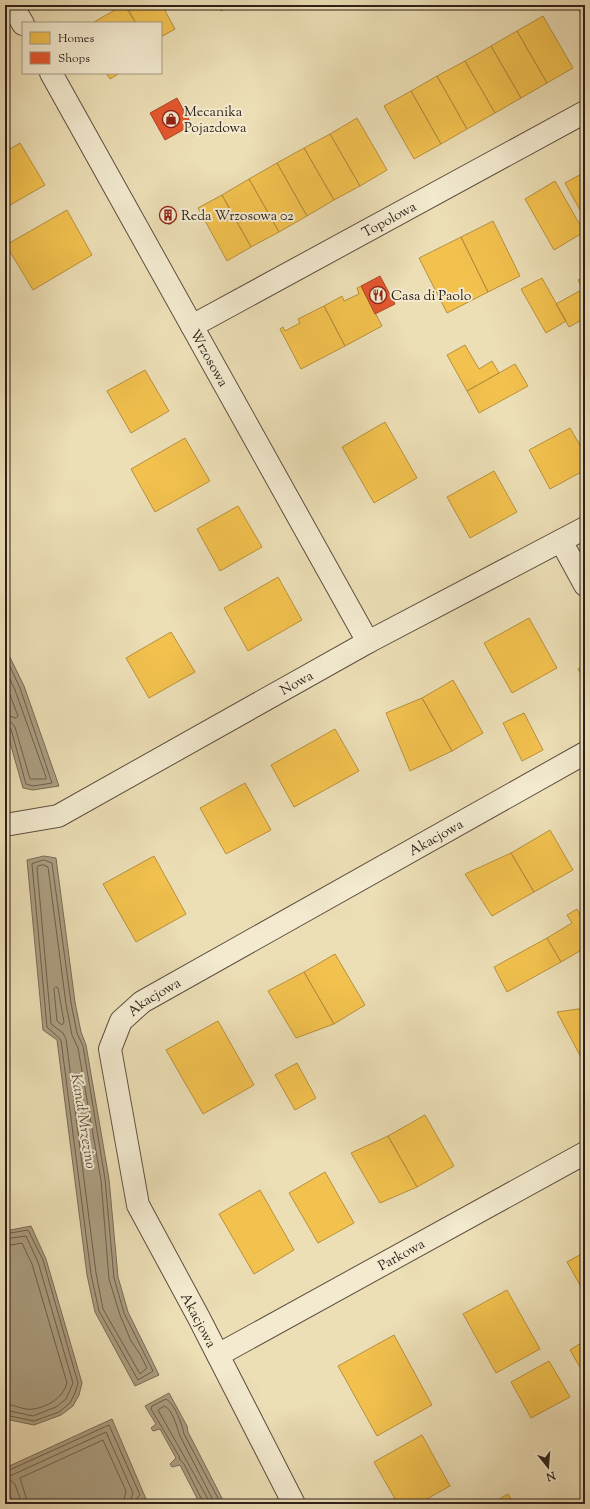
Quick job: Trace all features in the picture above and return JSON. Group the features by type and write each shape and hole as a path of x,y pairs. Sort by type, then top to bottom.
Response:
{"street":[{"name":"Wrzosowa","path":"51,74 368,642"},
{"name":"Topolowa","path":"192,326 585,112"},
{"name":"Nowa","path":"5,825 58,816 368,642 585,528"},
{"path":"561,541 585,585"},
{"name":"Akacjowa","path":"294,1504 218,1355 138,1205 110,1048 121,1021 142,1002 585,753"},
{"name":"Parkowa","path":"218,1355 585,1153"}],"water":[{"path":"5,647 24,686 59,786 33,790 23,788 5,725"},
{"name":"Kanał Mrzezino","path":"44,856 56,858 75,1002 81,1032 86,1045 109,1179 118,1277 128,1312 159,1375 135,1386 95,1312 87,1275 57,1040 43,1030 27,860"},
{"path":"31,1226 46,1259 82,1383 79,1395 73,1406 61,1415 34,1425 5,1419 5,1231"},
{"path":"169,1393 187,1426 188,1432 225,1504 200,1504 180,1465 172,1467 170,1464 176,1458 160,1429 153,1431 151,1428 156,1424 145,1406"},
{"path":"112,1419 146,1499 134,1504 14,1504 5,1484 5,1468"}],"building: Homes":[{"path":"124,5 135,22 94,22"},
{"path":"126,5 162,5 175,29 162,36 162,22 135,22"},
{"path":"218,5 232,5 221,11"},
{"path":"576,5 585,5 585,22"},
{"path":"543,16 573,68 547,83 517,31"},
{"path":"517,31 547,83 521,98 491,46"},
{"path":"491,46 521,98 495,113 465,61"},
{"path":"465,61 495,113 467,129 437,76"},
{"path":"107,74 118,74 110,79"},
{"path":"437,76 467,129 441,144 411,91"},
{"path":"411,91 441,144 414,159 384,106"},
{"path":"357,118 387,170 360,186 330,134"},
{"path":"330,134 360,186 334,200 304,148"},
{"path":"20,143 45,185 5,208 5,152"},
{"path":"304,148 334,200 307,216 277,163"},
{"path":"277,163 307,216 279,232 249,179"},
{"path":"585,172 585,219 565,183"},
{"path":"249,179 279,232 251,247 222,195"},
{"path":"555,181 584,232 554,250 525,199"},
{"path":"222,195 251,247 227,261 198,208"},
{"name":"Reda Wrzosowa 02","path":"167,206 174,221 169,225 161,210"},
{"path":"67,210 92,255 33,290 6,245"},
{"path":"493,221 520,276 488,292 461,237"},
{"path":"461,237 488,292 447,313 419,258"},
{"path":"585,276 585,318 569,327 556,304 583,289 578,280"},
{"path":"542,278 566,321 546,333 521,289"},
{"path":"361,286 382,326 345,346 324,306 342,296 344,301 359,294 357,288"},
{"path":"324,306 345,346 301,369 280,329 283,327 285,331 300,323 298,319"},
{"path":"465,345 479,369 492,361 499,373 467,391 447,355"},
{"path":"515,364 528,386 479,413 467,391"},
{"path":"145,370 169,411 131,433 107,391"},
{"path":"385,422 417,478 374,503 342,447"},
{"path":"570,428 585,454 585,470 550,489 529,450"},
{"path":"185,438 210,481 155,512 131,469"},
{"path":"494,471 517,512 470,538 447,497"},
{"path":"238,506 262,547 220,571 197,529"},
{"path":"278,577 302,620 248,651 224,608"},
{"path":"529,618 557,668 512,693 484,643"},
{"path":"171,632 195,672 149,698 126,658"},
{"path":"585,665 585,681 578,669"},
{"path":"453,680 483,733 452,751 422,698"},
{"path":"422,698 452,751 410,771 386,713"},
{"path":"524,713 543,750 522,761 503,723"},
{"path":"335,729 359,771 294,807 271,765"},
{"path":"245,783 271,830 226,854 200,808"},
{"path":"550,830 573,870 534,892 511,853"},
{"path":"511,853 534,892 492,916 465,874"},
{"path":"154,856 186,914 136,942 103,884"},
{"path":"577,909 581,917 585,915 585,948 561,962 547,938 572,923 567,915"},
{"path":"547,938 561,962 507,992 494,967"},
{"path":"335,954 365,1005 334,1024 304,972"},
{"path":"304,972 334,1024 296,1038 268,991"},
{"path":"585,1008 585,1065 557,1012"},
{"path":"218,1021 254,1085 203,1114 166,1050"},
{"path":"297,1063 316,1098 295,1110 275,1075"},
{"path":"425,1115 454,1166 417,1187 388,1136"},
{"path":"388,1136 417,1187 380,1203 351,1153"},
{"path":"325,1172 354,1223 318,1243 289,1193"},
{"path":"260,1190 294,1250 254,1274 219,1214"},
{"path":"585,1252 585,1294 567,1262"},
{"path":"507,1290 540,1349 496,1373 463,1314"},
{"path":"394,1335 432,1405 377,1436 338,1366"},
{"path":"581,1343 583,1346 585,1345 585,1376 570,1350"},
{"path":"549,1361 570,1397 531,1418 511,1382"},
{"path":"422,1435 450,1486 418,1504 398,1504 374,1462"},
{"path":"508,1494 514,1504 491,1504"}],"building: Shops":[{"name":"Mecanika Pojazdowa","path":"177,98 192,125 165,140 150,113"},
{"name":"Casa di Paolo","path":"380,276 395,304 375,314 361,286"}],"place":[{"name":"Mecanika Pojazdowa","path":"171,119"},
{"name":"Reda Wrzosowa 02","path":"168,215"},
{"name":"Casa di Paolo","path":"378,295"}]}
